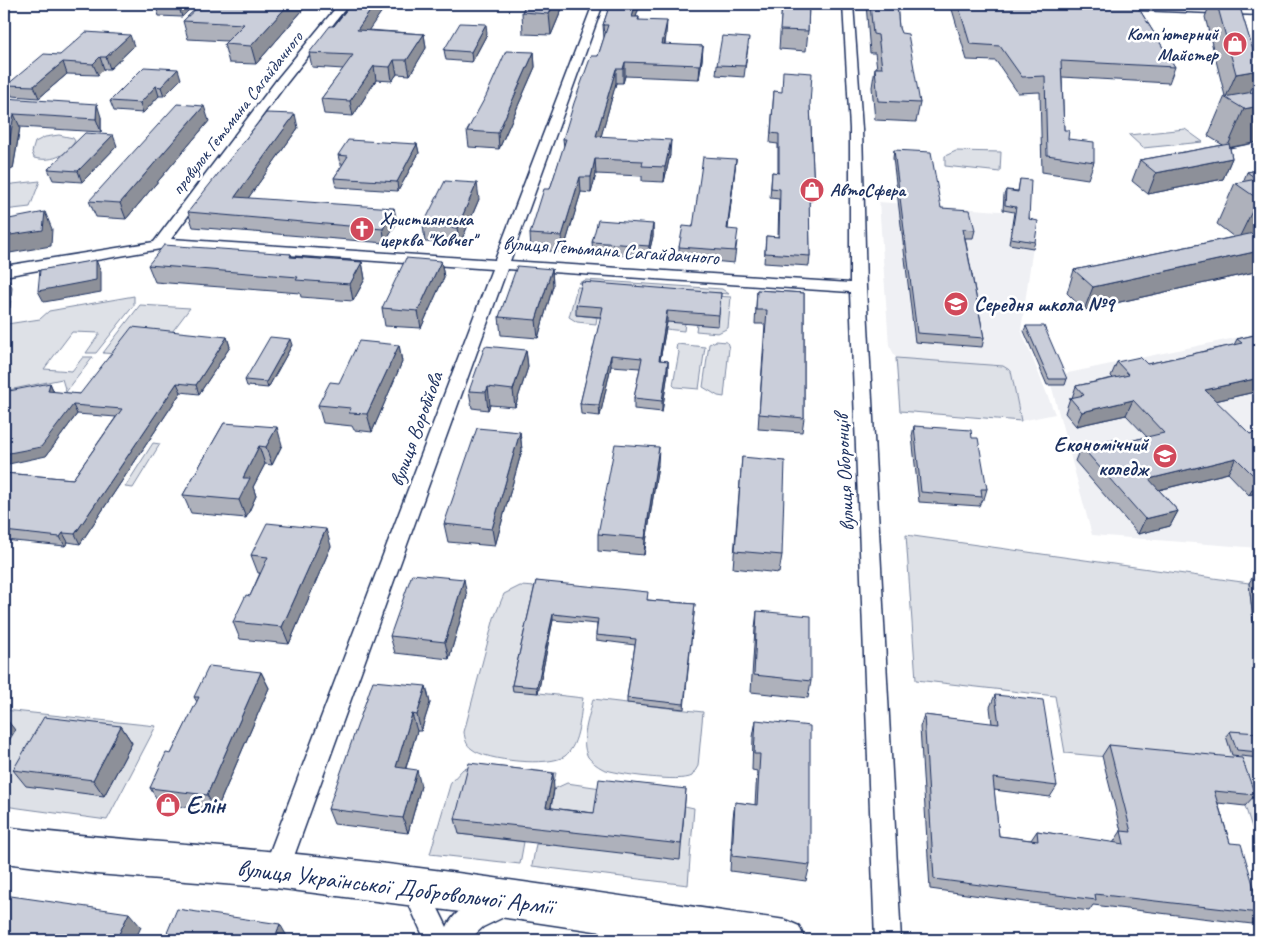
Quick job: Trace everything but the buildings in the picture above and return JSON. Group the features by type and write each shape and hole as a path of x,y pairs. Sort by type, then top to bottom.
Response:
{"street":[{"name":"провулок Гетьмана Сагайдачного","path":"160,244 282,81 344,4"},
{"name":"вулиця Воробйова","path":"276,870 598,4"},
{"name":"вулиця Оборонців","path":"848,4 856,130 858,288 888,940"},
{"path":"1116,4 1259,10"},
{"name":"вулиця Гетьмана Сагайдачного","path":"4,271 160,244 188,244 858,288"},
{"name":"вулиця Української Добровольчої Армії","path":"4,844 96,856 276,870 521,901 785,940"},
{"path":"414,888 439,940"},
{"path":"455,940 457,931 476,915 496,906 521,901"}],"shaded area":[{"path":"1185,129 1203,142 1143,148 1129,135"},
{"path":"59,135 73,138 75,141 67,151 52,159 34,158 32,152 35,142 45,137"},
{"path":"956,151 1001,152 1000,172 945,166 945,156"},
{"path":"40,181 30,207 4,210 4,185"},
{"name":"Середня школа №9","path":"879,202 1013,212 1013,222 1036,226 1021,330 1055,414 1021,421 900,411 896,358 889,345"},
{"path":"586,280 722,289 729,294 578,283"},
{"path":"577,287 731,297 728,328 718,333 696,331 697,324 685,323 684,331 597,317 596,324 577,322 569,317"},
{"path":"134,296 134,305 96,353 86,353 100,333 72,332 44,369 72,371 83,357 93,357 66,392 62,379 4,391 4,323 40,319 49,311"},
{"path":"140,305 190,308 169,336 117,354 103,353"},
{"name":"Економічний коледж","path":"1259,333 1259,548 1092,535 1049,377"},
{"path":"716,341 727,342 729,348 724,397 718,396 703,387 709,344"},
{"path":"677,344 705,347 699,389 675,387 673,385 679,352 676,349"},
{"path":"896,358 1003,366 1011,371 1021,421 900,411"},
{"path":"153,443 160,444 133,488 125,487"},
{"path":"906,535 1249,583 1253,621 1259,622 1259,849 1233,769 1065,753 1055,696 916,680"},
{"path":"520,586 537,587 513,690 583,698 578,729 570,751 565,756 546,761 518,761 490,757 472,749 467,744 464,732 494,618 504,594"},
{"path":"593,699 703,712 698,766 692,776 675,779 634,775 610,771 595,764 588,757 585,743 586,728"},
{"path":"4,710 156,726 107,820 4,806 4,749 15,731 4,729"},
{"path":"483,765 556,773 552,789 459,834 524,842 520,864 430,854 451,782 463,769"},
{"path":"567,783 601,788 694,808 688,885 532,866 536,844 555,845 559,825 548,823 554,789"}],"tram line":[{"path":"1228,4 1259,5"}],"place":[{"name":"Комп'ютерний Майстер","path":"1235,44"},
{"name":"АвтоСфера","path":"812,190"},
{"name":"Християнська церква \"Ковчег\"","path":"362,229"},
{"name":"Середня школа №9","path":"956,304"},
{"name":"Економічний коледж","path":"1165,456"},
{"name":"Елін","path":"168,805"}]}
